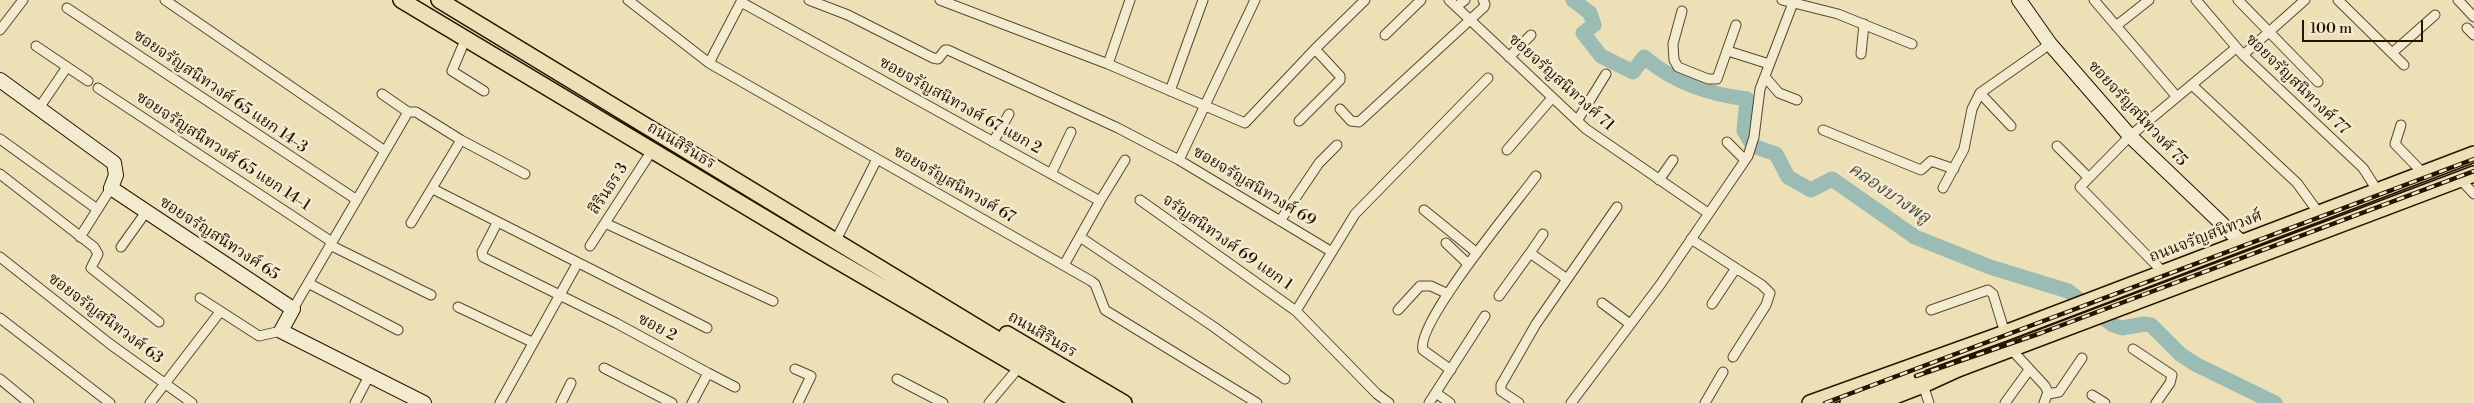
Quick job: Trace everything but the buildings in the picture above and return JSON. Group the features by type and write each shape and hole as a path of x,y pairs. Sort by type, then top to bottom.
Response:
{"main road":[{"name":"ถนนสิรินธร","path":"401,0 654,149 810,245 943,322 1102,403"},
{"name":"ถนนสิรินธร","path":"439,0 940,303 1081,403"},
{"name":"ถนนจรัญสนิทวงศ์","path":"1810,403 1952,353 2474,154"},
{"path":"1881,402 1958,369 2467,176"},
{"name":"ถนนสิรินธร","path":"940,303 1014,338 1124,403"},
{"name":"ถนนสิรินธร","path":"943,322 967,342 1067,403"},
{"name":"ถนนจรัญสนิทวงศ์","path":"1829,403 1952,353"},
{"path":"1848,403 1901,383 1958,369"}],"street":[{"path":"0,30 23,0"},
{"name":"ซอยจรัญสนิทวงศ์ 67","path":"628,0 709,62 1095,284 1105,310 1256,403"},
{"path":"809,0 848,15 933,58 938,59 945,50 948,50 1118,128 1179,160"},
{"path":"940,0 1108,64 1245,123 1315,49 1365,0"},
{"path":"1108,64 1130,0"},
{"path":"1170,91 1203,0"},
{"name":"ซอยจรัญสนิทวงศ์ 69","path":"1256,0 1179,160 1332,252"},
{"path":"1385,35 1421,0"},
{"name":"ซอยจรัญสนิทวงศ์ 71","path":"1449,0 1577,121 1603,142 1708,213"},
{"path":"1340,109 1351,121 1359,122 1484,7 1483,0"},
{"path":"1782,0 1838,14 1912,44"},
{"name":"ซอยจรัญสนิทวงศ์ 75","path":"2020,0 2050,44 2130,136 2240,242"},
{"path":"2094,0 2177,97"},
{"path":"2116,26 2149,0"},
{"name":"ซอยจรัญสนิทวงศ์ 77","path":"2196,0 2239,52 2363,168 2377,190"},
{"path":"2238,0 2268,33 2318,82"},
{"path":"2163,272 2080,186 2130,136 2177,97 2268,33 2305,0"},
{"path":"2338,0 2404,65"},
{"path":"2458,0 2474,17"},
{"path":"169,1 385,151"},
{"path":"709,62 741,1"},
{"name":"ซอยจรัญสนิทวงศ์ 67 แยก 2","path":"741,1 1100,201"},
{"path":"1571,403 1660,285 1745,160 1751,149 1754,137 1758,100 1765,77 1793,3"},
{"name":"ซอยจรัญสนิทวงศ์ 65 แยก 14-3","path":"67,8 357,200"},
{"path":"1682,11 1673,44 1674,60 1678,67 1708,79 1717,79 1736,25"},
{"path":"2392,53 2435,15"},
{"path":"1861,54 1864,24"},
{"path":"2467,28 2474,36"},
{"path":"1509,57 1531,35"},
{"path":"466,38 452,71 484,91"},
{"path":"1943,188 1964,149 1972,109 1980,93 2050,44"},
{"path":"36,46 88,81"},
{"path":"1299,121 1340,82 1341,78 1315,49"},
{"path":"1728,50 1769,64"},
{"path":"39,108 67,67"},
{"path":"1577,121 1606,74"},
{"path":"1765,77 1779,93 1797,100"},
{"path":"1389,403 1377,394 1296,311 1355,214 1488,78"},
{"path":"0,80 114,163 116,175 111,188 80,236"},
{"path":"2192,85 2297,183 2318,212"},
{"name":"ซอยจรัญสนิทวงศ์ 65 แยก 14-1","path":"98,88 331,243 431,295"},
{"path":"1980,93 2011,126"},
{"path":"382,94 408,112 416,112 461,140 525,174"},
{"path":"1507,150 1552,98"},
{"path":"281,331 408,112"},
{"path":"993,142 1009,114"},
{"path":"2401,125 2395,144 2423,173"},
{"path":"1823,130 1921,170 1931,161 1954,169"},
{"path":"1051,174 1072,132"},
{"path":"0,139 97,209"},
{"path":"411,223 461,140"},
{"path":"1727,142 1745,160"},
{"path":"1280,221 1319,163 1337,145"},
{"path":"2057,146 2089,178"},
{"name":"สิรินธร 3","path":"590,246 654,149"},
{"path":"836,240 878,159"},
{"path":"1064,265 1125,160"},
{"path":"1660,180 1673,160"},
{"path":"0,174 97,250 98,254 90,265 92,270 159,322"},
{"path":"1451,370 1422,348 1424,338 1448,294 1468,264 1536,176"},
{"path":"2467,176 2474,194"},
{"name":"ซอยจรัญสนิทวงศ์ 65","path":"111,188 293,308"},
{"path":"433,189 577,264 707,328"},
{"name":"จรัญสนิทวงศ์ 69 แยก 1","path":"1140,200 1296,311"},
{"path":"1519,403 1503,394 1500,389 1536,324 1616,207"},
{"path":"1424,210 1477,253"},
{"path":"121,247 146,212"},
{"name":"ซอย 2","path":"497,223 482,252 483,257 560,294 735,387"},
{"path":"605,223 773,301"},
{"path":"1499,296 1543,234"},
{"path":"1080,236 1214,327 1284,378"},
{"path":"1691,238 1768,289 1770,293 1766,305 1733,357"},
{"path":"1446,243 1468,264"},
{"path":"1530,253 1567,279"},
{"name":"ซอยจรัญสนิทวงศ์ 63","path":"0,257 110,344 192,403"},
{"path":"500,403 532,342 577,264"},
{"path":"1712,304 1736,268"},
{"path":"308,283 398,330"},
{"path":"1398,310 1420,286 1431,286 1448,294"},
{"path":"1931,310 1988,290 1993,294 2005,333"},
{"path":"200,298 259,336 281,331 424,403"},
{"path":"1602,303 1630,324"},
{"path":"458,307 532,342"},
{"path":"150,403 220,312"},
{"path":"1429,403 1486,316"},
{"path":"0,318 110,403"},
{"path":"2133,348 2172,375 2170,383 2156,403"},
{"path":"2011,349 2045,386 2046,399 2059,392 2082,358"},
{"path":"604,368 672,403"},
{"path":"795,369 811,376 798,403"},
{"path":"2005,403 2029,370"},
{"path":"989,403 1014,372"},
{"path":"1705,403 1723,372"},
{"path":"692,403 708,373"},
{"path":"355,403 369,376"},
{"path":"0,379 28,403"},
{"path":"897,379 943,403"},
{"path":"560,403 571,384"},
{"path":"1924,385 1929,403"},
{"path":"1436,393 1450,403"},
{"path":"2092,395 2105,403"}],"waterway":[{"name":"คลองบางพลู","path":"1573,0 1590,13 1594,25 1583,33 1601,56 1633,72 1644,57 1668,74 1693,86 1719,94 1747,99 1744,131 1753,146 1776,154 1788,177 1811,190 1832,179 1915,237 1990,267 2068,291 2113,325 2122,328 2144,324 2151,325 2180,354 2195,364 2275,403"}],"railway":[{"path":"1825,403 2474,159"},
{"path":"1916,376 2041,333 2474,171"}]}
